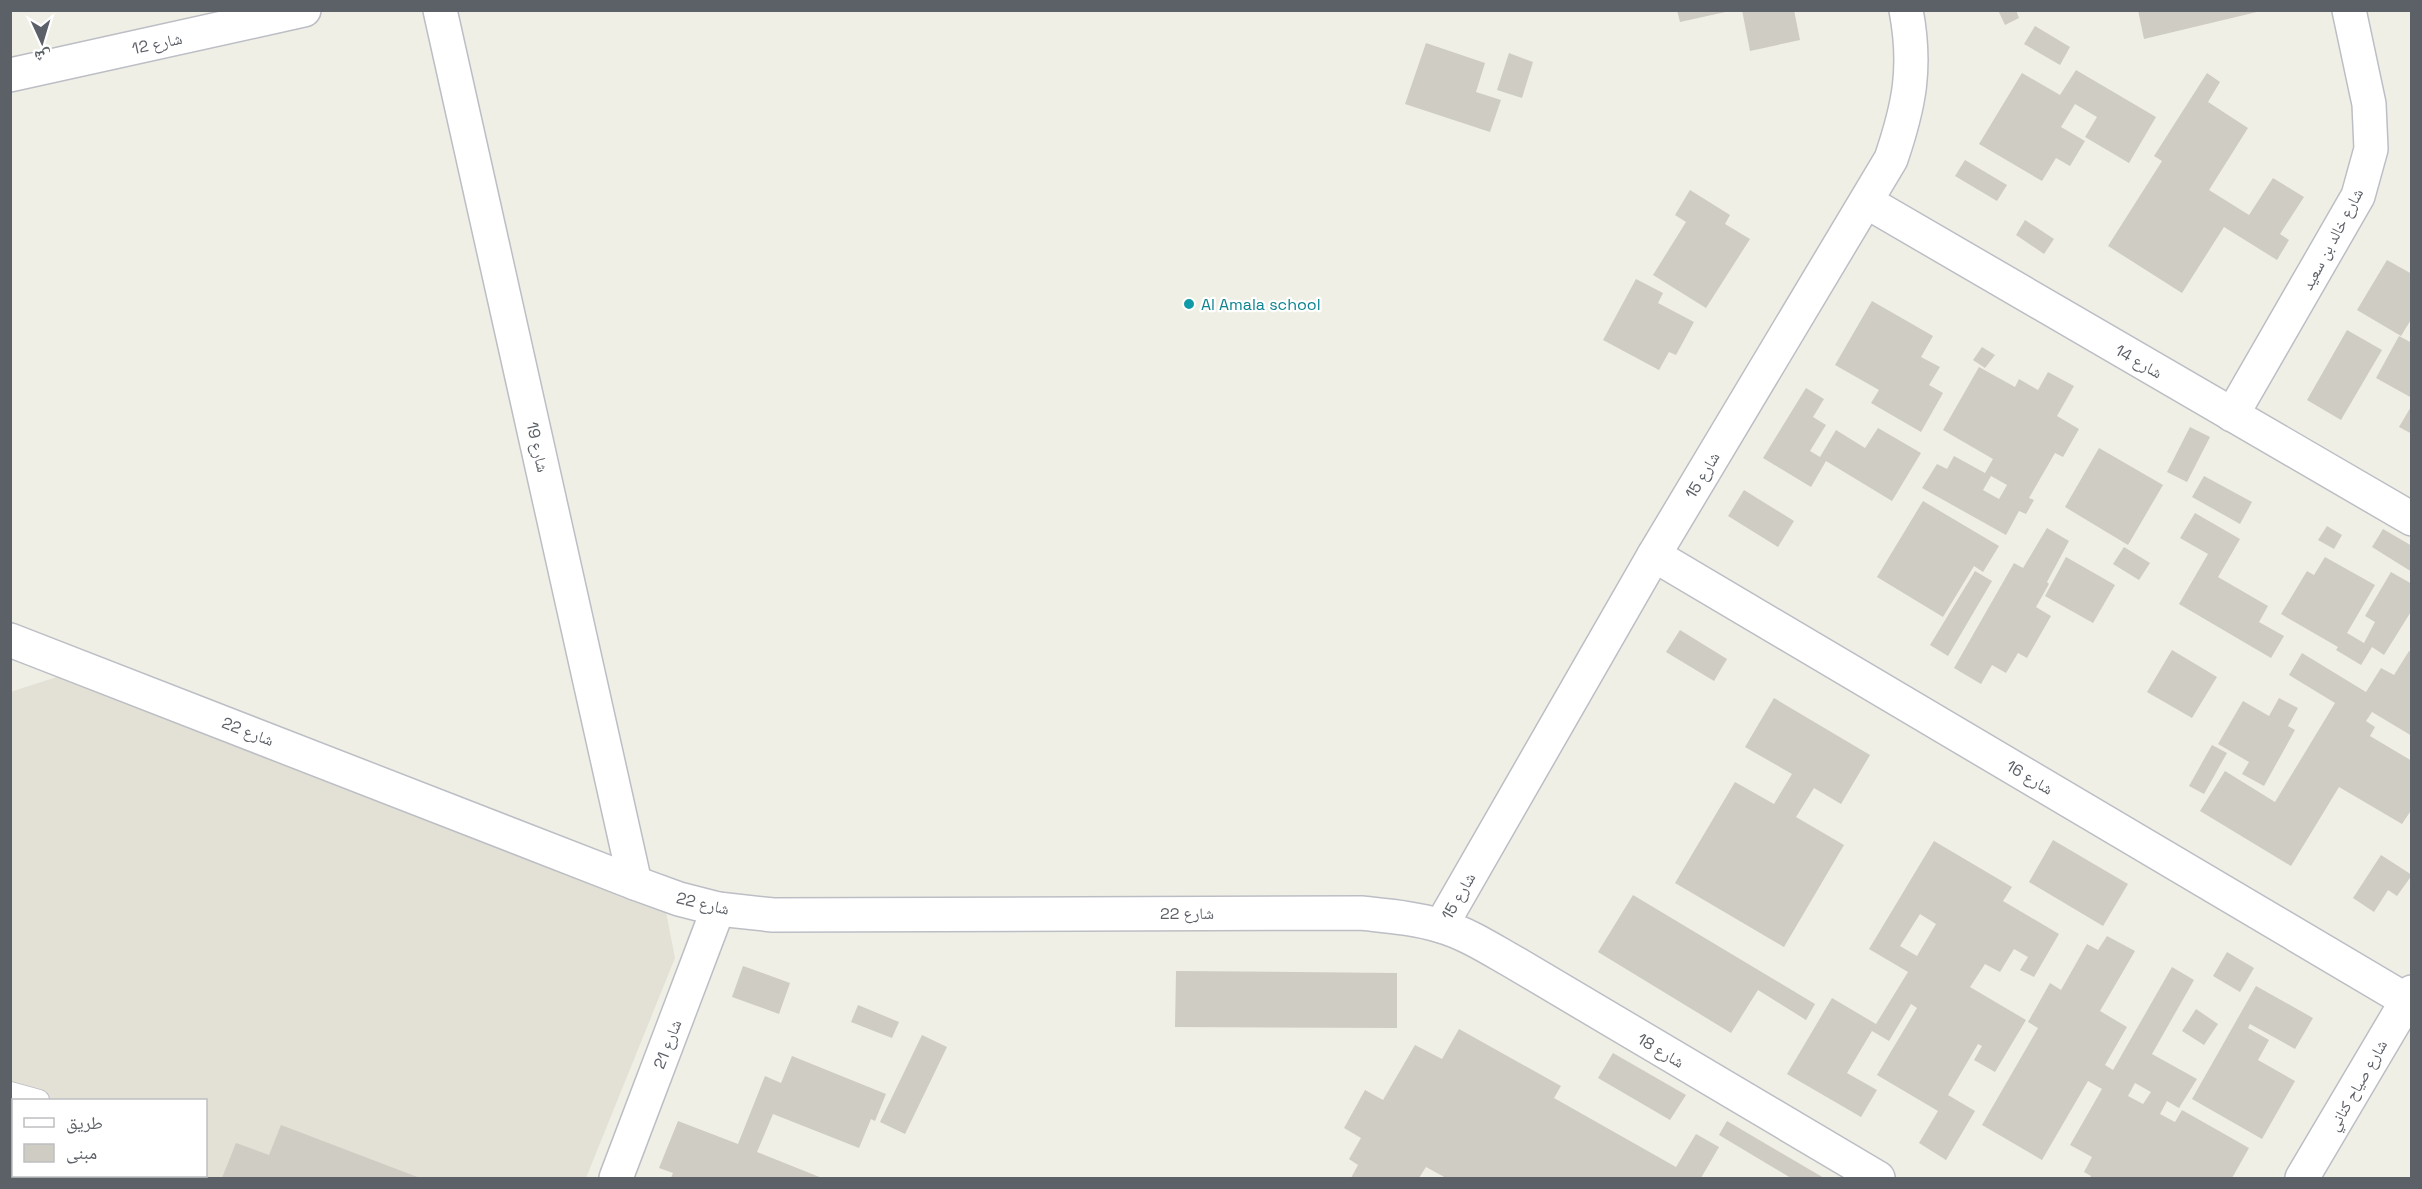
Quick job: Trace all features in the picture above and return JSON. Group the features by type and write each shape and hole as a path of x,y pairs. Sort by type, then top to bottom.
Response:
{"street":[{"name":"شارع 12","path":"10,75 304,10"},
{"name":"شارع 19","path":"440,10 635,883"},
{"name":"شارع 15","path":"1441,926 1654,555 1891,159 1906,116 1912,69 1906,10"},
{"name":"شارع خالد بن سعيد","path":"2232,415 2358,196 2371,148 2369,104 2349,10"},
{"name":"شارع 14","path":"1867,202 2412,519"},
{"name":"شارع 16","path":"1654,555 2409,996"},
{"name":"شارع 22","path":"10,640 635,883 679,899 718,909 772,915 1361,913 1441,926"},
{"name":"شارع 21","path":"616,1179 718,909"},
{"name":"شارع 18","path":"1441,926 1467,936 1516,964 1878,1179"},
{"name":"شارع صياح كناني","path":"2302,1179 2409,996"}],"lane":[{"path":"10,1092 33,1099"}],"shaded area":[{"path":"57,677 666,912 675,958 586,1178 11,1178 10,692"}],"building":[{"path":"1677,10 1730,10 1730,11 1680,22"},
{"path":"1742,10 1794,10 1800,40 1750,51"},
{"path":"1998,10 2016,10 2019,18 2005,25"},
{"path":"2138,10 2261,10 2261,11 2144,39"},
{"path":"2035,26 2070,47 2060,65 2024,44"},
{"path":"1426,43 1485,63 1476,92 1501,100 1490,132 1405,104"},
{"path":"1509,53 1533,62 1522,98 1497,90"},
{"path":"2076,70 2156,117 2129,163 2085,137 2097,117 2075,104 2061,127 2085,141 2070,166 2056,158 2042,181 1979,144 2022,73 2060,95"},
{"path":"2207,73 2220,82 2208,102 2248,128 2209,190 2249,215 2273,178 2304,197 2280,234 2289,240 2277,260 2224,227 2182,293 2108,246 2162,161 2154,156"},
{"path":"1965,160 2007,185 1997,201 1955,176"},
{"path":"1690,190 1730,215 1725,224 1750,239 1706,308 1653,275 1686,222 1675,215"},
{"path":"2025,220 2054,239 2044,254 2016,235"},
{"path":"2387,260 2412,274 2412,318 2401,336 2357,310"},
{"path":"1636,279 1663,293 1658,303 1694,322 1676,355 1669,352 1659,370 1603,340"},
{"path":"1872,301 1933,336 1921,357 1940,367 1929,385 1943,393 1921,432 1871,403 1879,390 1835,365"},
{"path":"2347,330 2382,350 2341,420 2307,400"},
{"path":"2399,336 2412,343 2412,398 2376,378"},
{"path":"1982,347 1995,355 1985,368 1973,360"},
{"path":"1979,367 2015,387 2019,379 2038,390 2048,372 2074,386 2057,416 2079,429 2063,457 2055,453 2029,498 2034,500 2026,514 2019,511 2006,535 1922,488 1937,464 1947,469 1954,456 1985,473 1993,459 1943,430","holes":["1991,476 2007,485 1999,499 1983,490"]},
{"path":"1806,388 1824,399 1813,417 1826,425 1810,451 1820,457 1836,430 1865,448 1878,428 1921,453 1892,501 1826,461 1811,487 1763,458"},
{"path":"2412,405 2412,434 2399,427"},
{"path":"2190,427 2210,437 2187,482 2167,472"},
{"path":"2099,448 2163,485 2128,545 2065,507"},
{"path":"2204,476 2252,502 2240,524 2192,497"},
{"path":"1744,490 1794,521 1778,547 1728,516"},
{"path":"1923,501 1999,546 1983,572 1974,566 1943,617 1877,577"},
{"path":"2195,513 2240,539 2218,577 2268,606 2259,622 2284,636 2271,658 2179,604 2208,554 2180,538"},
{"path":"2327,526 2342,535 2334,549 2318,540"},
{"path":"2047,528 2069,541 2036,607 2051,616 2027,658 2018,653 2006,673 1992,665 1981,684 1954,668 2014,563 2023,568"},
{"path":"2383,529 2412,546 2412,572 2372,547"},
{"path":"2124,547 2150,563 2139,580 2113,564"},
{"path":"2066,557 2115,585 2093,623 2045,596"},
{"path":"2325,557 2375,585 2347,633 2364,643 2375,622 2365,616 2391,572 2412,584 2412,610 2384,655 2372,647 2361,665 2336,650 2338,647 2281,614 2307,571 2314,575"},
{"path":"1975,571 1992,581 1948,656 1930,645"},
{"path":"1680,630 1727,659 1714,681 1666,652"},
{"path":"2172,650 2217,677 2192,718 2147,692"},
{"path":"2409,651 2412,653 2412,736 2372,712 2366,721 2375,727 2370,736 2412,761 2412,809 2402,824 2339,787 2291,866 2200,811 2225,771 2275,802 2335,703 2289,675 2302,653 2366,692 2381,668 2394,675"},
{"path":"1774,698 1870,755 1841,804 1814,788 1796,817 1844,845 1784,947 1675,883 1735,782 1774,804 1792,774 1745,747"},
{"path":"2279,698 2298,708 2288,726 2295,730 2264,786 2242,774 2249,762 2218,744 2243,701 2269,716"},
{"path":"2212,745 2227,753 2204,794 2189,786"},
{"path":"2053,840 2128,884 2103,926 2029,882"},
{"path":"1934,841 2012,887 2003,901 2059,934 2034,977 2020,970 2028,957 2014,949 2000,972 1985,964 1970,987 2026,1020 1995,1072 1974,1060 1982,1046 1978,1044 1948,1095 1975,1111 1946,1160 1919,1143 1938,1111 1877,1075 1917,1008 1911,1004 1889,1041 1872,1031 1847,1073 1877,1090 1861,1117 1787,1074 1832,998 1876,1024 1908,972 1869,949","holes":["1920,914 1936,924 1917,956 1900,946"]},
{"path":"2381,855 2412,875 2397,896 2388,890 2374,912 2353,898"},
{"path":"1633,895 1815,1004 1806,1020 1758,990 1731,1033 1598,952"},
{"path":"2107,936 2135,951 2100,1011 2127,1027 2105,1065 2113,1070 2172,967 2194,980 2152,1054 2197,1079 2179,1108 2167,1101 2160,1114 2175,1122 2182,1110 2249,1148 2232,1178 2090,1178 2091,1176 2084,1172 2092,1157 2070,1145 2102,1089 2088,1081 2042,1160 1982,1125 2038,1028 2028,1022 2050,983 2061,990 2087,944 2098,950","holes":["2135,1083 2151,1092 2143,1104 2128,1096"]},
{"path":"2227,952 2254,968 2240,992 2213,976"},
{"path":"743,966 790,983 779,1014 732,997"},
{"path":"1176,971 1397,973 1397,1028 1175,1027"},
{"path":"2256,986 2313,1018 2295,1049 2250,1024 2248,1028 2269,1040 2258,1060 2295,1081 2262,1139 2192,1099"},
{"path":"858,1005 899,1022 892,1038 851,1022"},
{"path":"2196,1009 2218,1024 2204,1045 2182,1031"},
{"path":"1459,1029 1561,1086 1554,1098 1676,1167 1696,1134 1719,1147 1701,1178 1446,1178 1426,1167 1419,1178 1351,1178 1358,1165 1349,1159 1361,1138 1344,1128 1365,1090 1383,1100 1415,1045 1442,1059"},
{"path":"922,1035 947,1047 905,1134 880,1122"},
{"path":"1613,1053 1686,1095 1670,1120 1598,1078"},
{"path":"792,1056 886,1094 875,1121 871,1119 859,1148 773,1114 757,1152 822,1178 671,1178 673,1173 659,1168 678,1121 738,1144 765,1076 781,1083"},
{"path":"1727,1121 1824,1178 1791,1178 1719,1135"},
{"path":"281,1125 420,1178 222,1178 236,1143 269,1155"}],"place":[{"name":"Al Amala school","path":"1189,304"}]}
